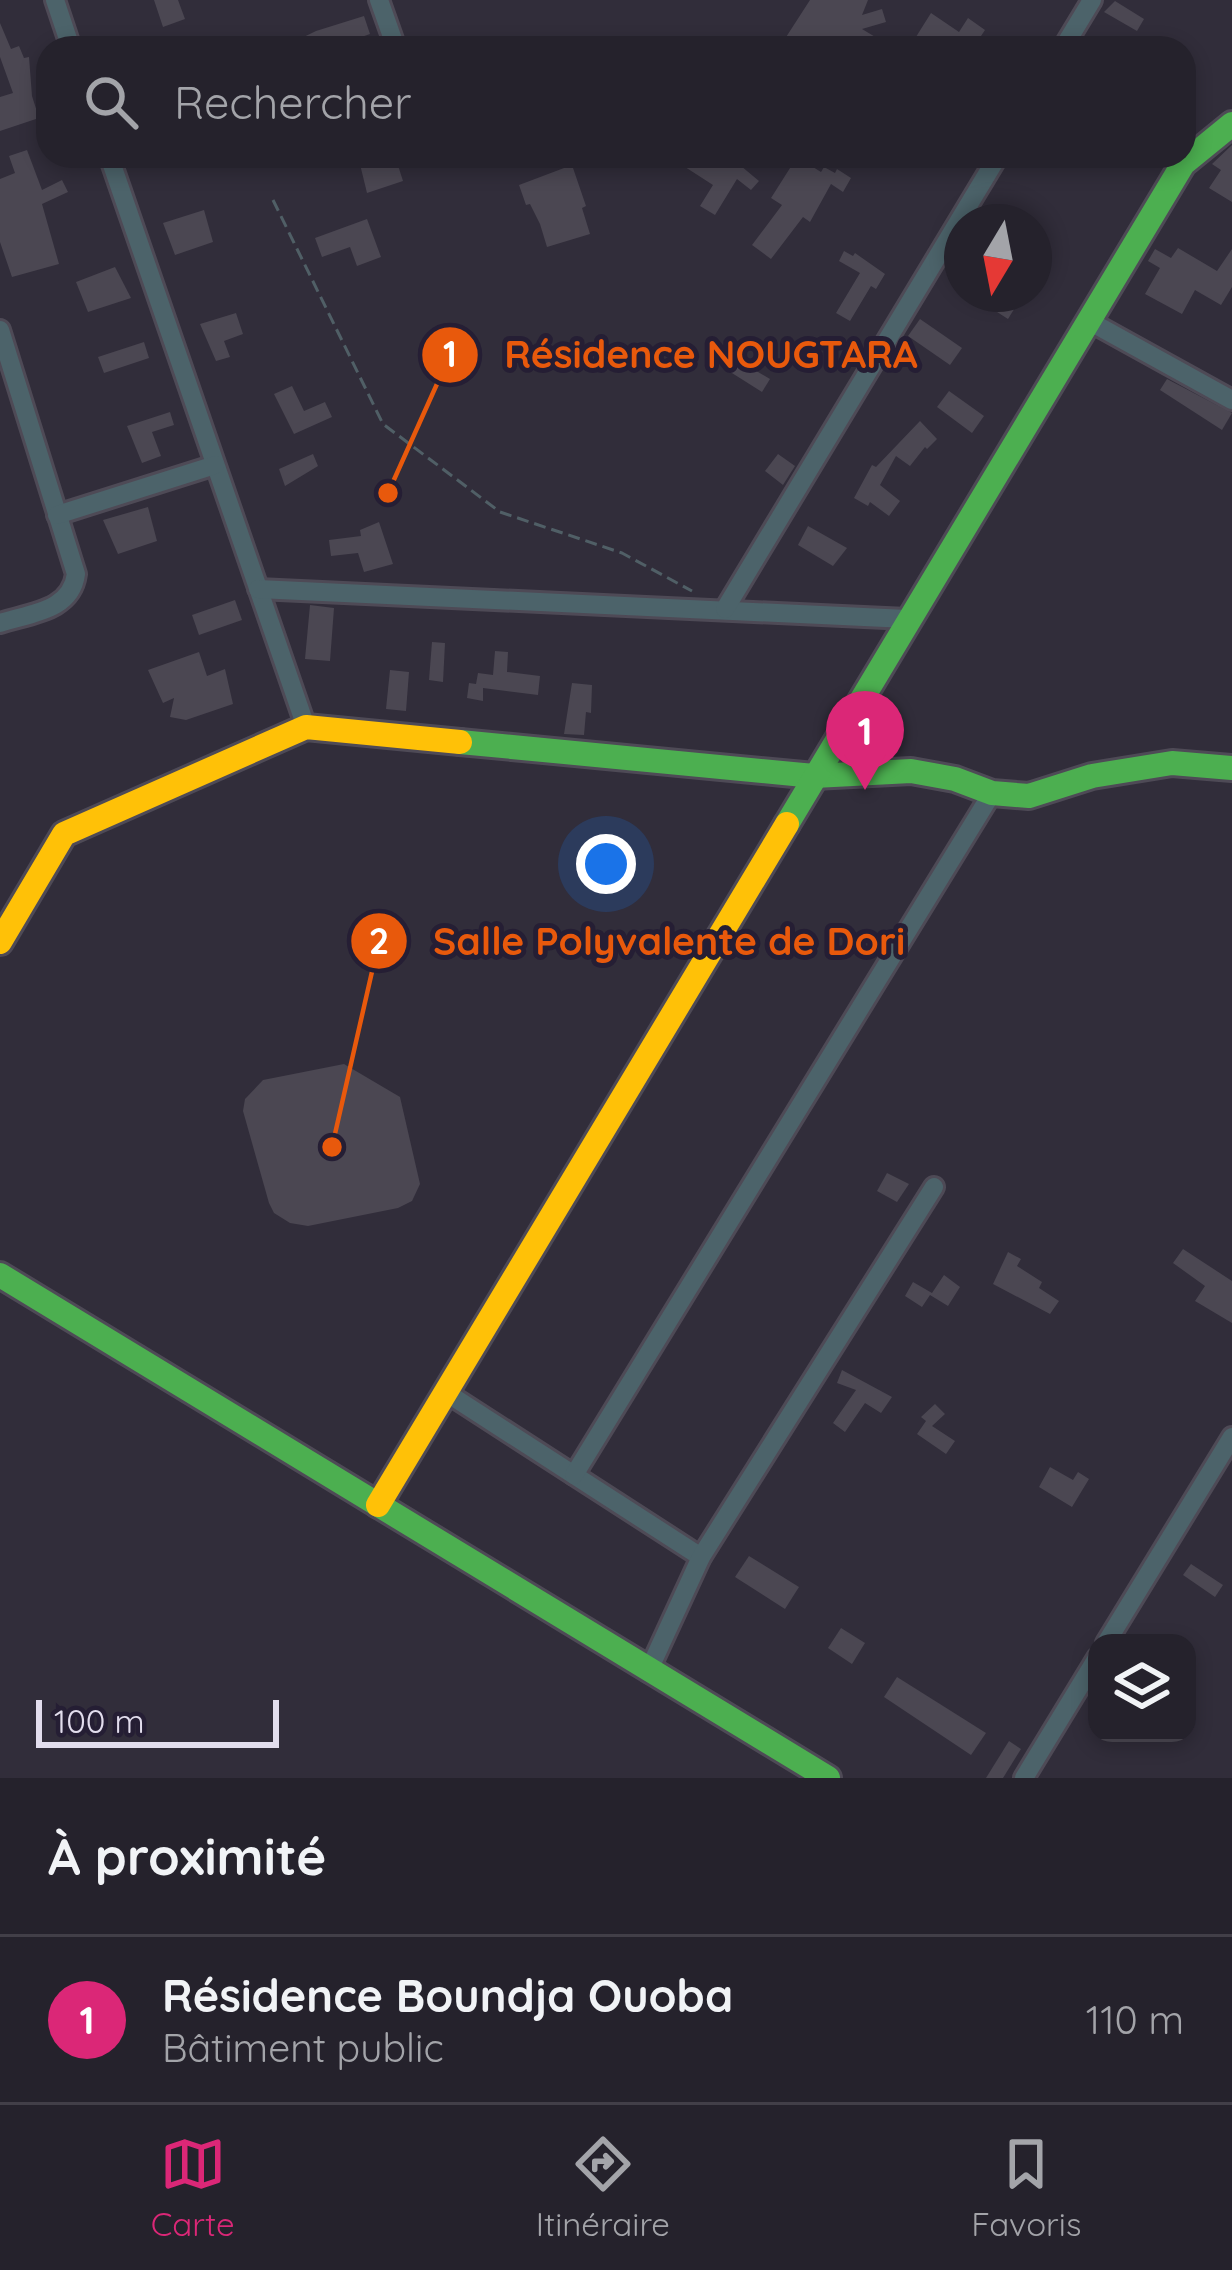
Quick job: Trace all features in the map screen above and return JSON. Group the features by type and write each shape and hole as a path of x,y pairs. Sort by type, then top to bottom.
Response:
{"street":[{"path":"55,0 67,36"},
{"path":"379,0 391,36"},
{"path":"1070,36 1092,0"},
{"path":"1196,153 1232,124"},
{"path":"113,168 306,728"},
{"path":"725,609 991,168"},
{"path":"378,1505 1181,168"},
{"path":"1090,321 1232,400"},
{"path":"0,330 76,574 74,591 63,602 0,622"},
{"path":"57,514 215,465"},
{"path":"258,589 907,619"},
{"path":"0,942 64,834 306,728 814,776 910,771 955,779 992,793 1028,796 1092,776 1172,763 1232,769"},
{"path":"574,1475 992,793"},
{"path":"648,1672 701,1557 934,1187"},
{"path":"0,1275 828,1778"},
{"path":"447,1394 701,1557"},
{"path":"1112,1634 1232,1437"},
{"path":"1024,1778 1088,1673"}],"path":[{"path":"273,200 382,424 500,512 622,554 725,609"}],"building":[{"path":"154,0 178,0 185,19 163,27"},
{"path":"810,0 868,0 862,15 882,9 886,22 862,29 874,36 787,36"},
{"path":"1115,1 1144,19 1137,31 1104,12"},
{"path":"931,13 959,32 968,18 985,30 981,36 917,36"},
{"path":"364,16 370,34 306,36"},
{"path":"0,23 11,49 19,46 24,58 29,57 36,119 0,131 0,97 13,93 0,57"},
{"path":"1232,145 1232,202 1209,188 1221,170 1212,164"},
{"path":"27,150 42,190 62,180 68,192 42,204 59,264 12,277 0,242 0,179 15,173 9,156"},
{"path":"361,168 399,168 403,181 367,193"},
{"path":"573,168 590,234 547,247 519,185"},
{"path":"687,168 743,168 759,181 751,190 737,179 715,215 700,206 713,185"},
{"path":"790,168 821,172 826,168 835,173 837,169 851,178 843,192 831,184 810,222 803,217 771,259 752,245 782,205 771,198"},
{"path":"204,210 213,242 175,255 163,223"},
{"path":"367,219 381,257 357,266 350,247 322,257 315,238"},
{"path":"1178,248 1217,271 1232,249 1232,287 1221,305 1195,290 1182,314 1145,294 1160,268 1148,261 1155,249 1171,258"},
{"path":"844,251 855,253 885,274 876,289 871,286 850,321 836,313 860,273 839,261"},
{"path":"115,267 131,298 88,312 76,282"},
{"path":"236,313 243,334 224,341 230,357 216,361 200,324"},
{"path":"920,319 962,348 950,365 908,336"},
{"path":"144,342 149,358 104,373 98,357"},
{"path":"731,356 770,379 762,392 724,368"},
{"path":"1167,379 1232,413 1222,430 1160,390"},
{"path":"292,386 304,411 325,402 332,417 294,434 274,394"},
{"path":"949,391 984,416 972,433 937,407"},
{"path":"170,412 174,425 152,432 161,456 142,463 127,426"},
{"path":"920,421 937,439 910,466 896,456 880,485 900,501 889,516 870,502 868,506 854,498 872,465 876,467"},
{"path":"313,454 318,466 285,486 279,469"},
{"path":"778,454 795,466 783,485 765,471"},
{"path":"148,507 157,541 118,554 103,520"},
{"path":"379,522 393,564 364,572 358,553 331,556 329,540 361,536 360,530"},
{"path":"808,526 847,548 833,566 798,545"},
{"path":"235,600 242,620 199,635 192,615"},
{"path":"310,605 334,608 330,661 305,659"},
{"path":"432,642 445,643 443,682 429,680"},
{"path":"495,651 508,652 507,672 540,676 538,695 483,688 483,701 467,698 469,683 476,684 478,673 493,675"},
{"path":"199,652 207,676 225,669 233,704 186,720 170,717 174,698 163,703 148,670"},
{"path":"390,670 409,672 406,711 386,709"},
{"path":"572,683 592,685 584,735 564,734"},
{"path":"344,1064 400,1097 420,1184 412,1201 398,1208 308,1226 290,1223 274,1213 269,1203 243,1111 245,1099 263,1080"},
{"path":"887,1173 909,1184 897,1202 877,1191"},
{"path":"1183,1249 1232,1281 1232,1323 1195,1301 1205,1286 1173,1263"},
{"path":"1008,1252 1021,1259 1017,1266 1042,1282 1039,1288 1059,1301 1050,1314 993,1284"},
{"path":"944,1275 960,1287 948,1306 930,1295 922,1307 905,1296 913,1282 932,1293"},
{"path":"842,1370 892,1397 881,1413 865,1403 845,1432 833,1423 856,1390 837,1383"},
{"path":"935,1404 945,1414 932,1426 955,1441 946,1454 917,1434 926,1421 921,1417"},
{"path":"1050,1467 1073,1480 1078,1472 1089,1479 1072,1507 1039,1487"},
{"path":"749,1556 799,1587 785,1609 735,1577"},
{"path":"1191,1564 1223,1585 1215,1597 1183,1575"},
{"path":"841,1628 865,1643 852,1664 828,1648"},
{"path":"897,1677 986,1733 971,1755 884,1697"},
{"path":"1009,1741 1021,1749 1003,1778 986,1778"}],"traffic: fast":[{"path":"1196,153 1232,124"},
{"path":"787,824 1181,168"},
{"path":"460,742 814,776 911,771 955,779 992,793 1029,796 1092,776 1172,763 1232,768"},
{"path":"0,1275 828,1778"}],"traffic: slow":[{"path":"0,942 64,834 306,727 460,742"},
{"path":"378,1505 787,824"}],"place":[{"name":"Résidence NOUGTARA","path":"388,493"},
{"name":"Résidence Boundja Ouoba","path":"865,790"},
{"name":"Salle Polyvalente de Dori","path":"332,1147"}]}
